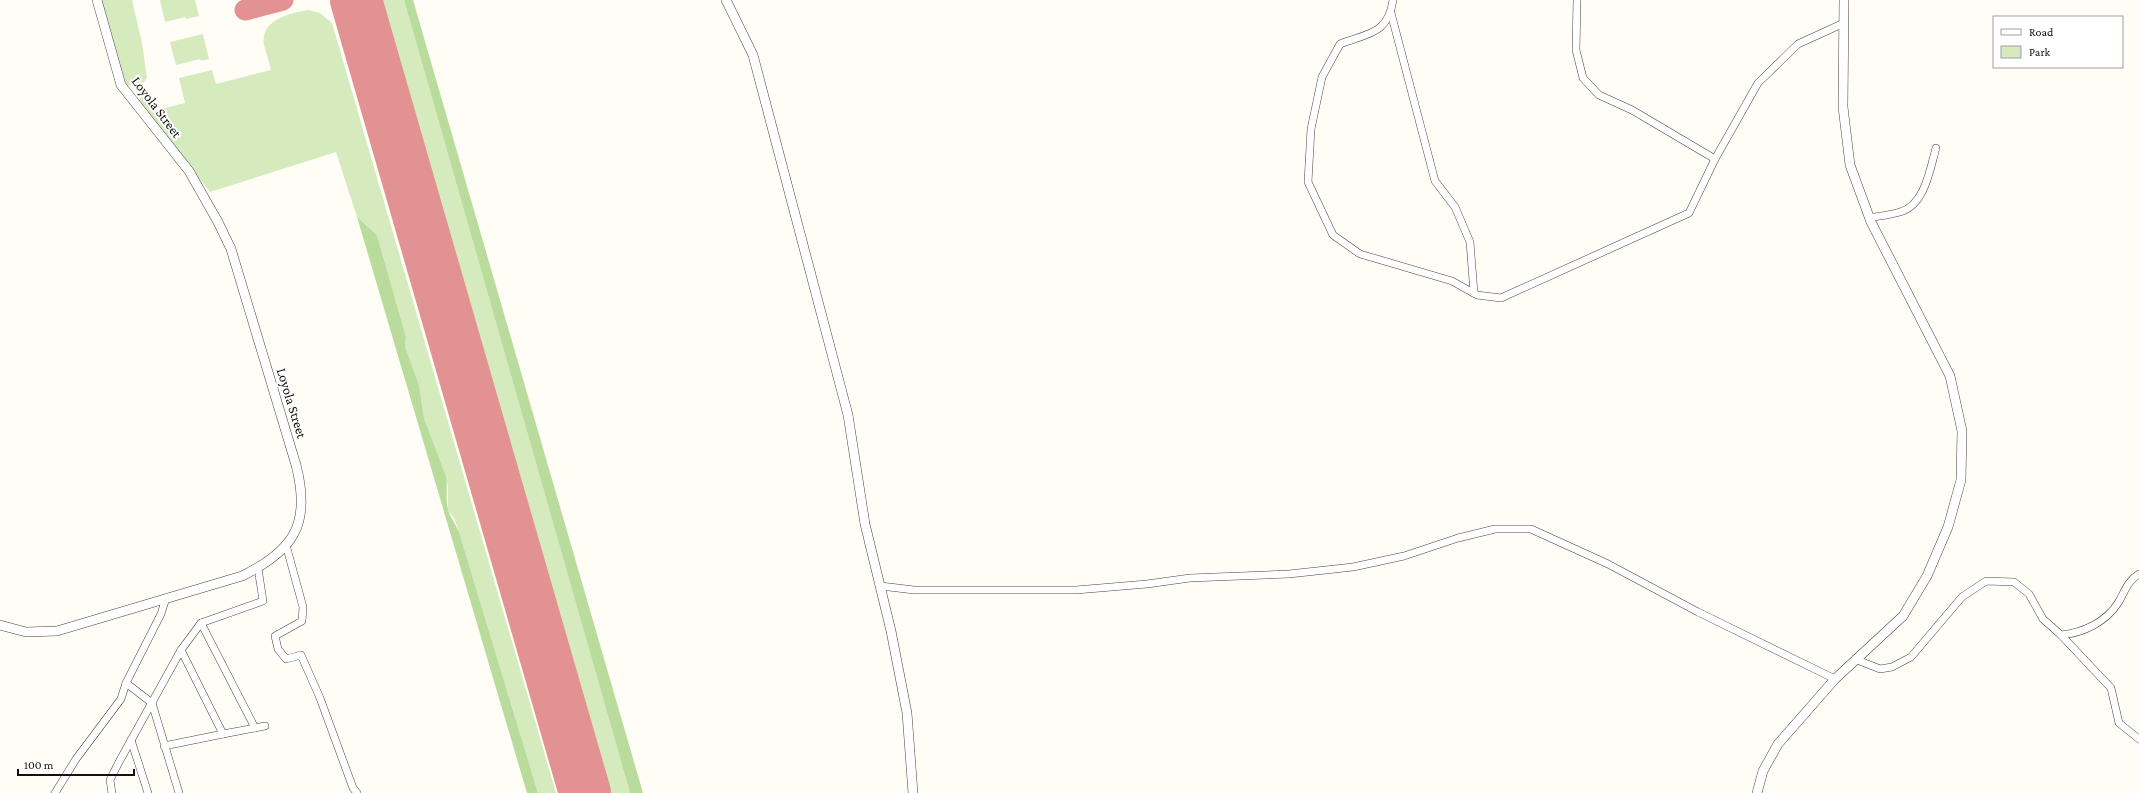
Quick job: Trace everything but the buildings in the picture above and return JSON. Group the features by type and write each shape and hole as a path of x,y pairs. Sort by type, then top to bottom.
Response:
{"street":[{"name":"Loyola Street","path":"0,625 26,632 57,631 242,576 258,568 291,540 298,525 302,508 301,486 230,249 215,216 189,171 121,85 97,0"},
{"path":"726,0 753,55 848,415 865,524 881,586 908,713 913,793"},
{"path":"1393,0 1391,13 1381,29 1340,44 1322,77 1311,129 1308,182 1332,235 1360,254 1452,281 1474,293 1501,298 1689,213 1715,158 1758,83 1798,44 1844,23"},
{"path":"1577,0 1576,50 1583,78 1599,94 1632,110 1715,158"},
{"path":"1757,793 1763,771 1778,744 1835,679 1855,659 1904,616 1927,576 1948,527 1961,480 1962,432 1950,376 1869,218 1850,165 1843,107 1844,0"},
{"path":"1391,13 1435,181 1455,207 1470,242 1474,293"},
{"path":"1869,218 1902,212 1916,202 1926,184 1936,148"},
{"path":"881,586 914,590 1076,590 1147,584 1190,578 1290,574 1353,567 1389,559 1458,538 1495,529 1531,529 1608,564 1698,612 1835,679"},
{"path":"286,545 303,607 302,620 275,636 278,649 286,659 301,655 320,698 353,788 357,793"},
{"path":"112,793 110,780 181,650 201,623 263,601 258,568"},
{"path":"2061,635 2072,634 2107,618 2118,603 2131,579 2139,574"},
{"path":"1855,659 1880,669 1892,667 1911,657 1962,597 1986,581 2014,582 2028,594 2043,619 2061,635 2112,688 2119,723 2139,739"},
{"path":"55,793 76,759 121,699 126,683 161,614 166,598"},
{"path":"201,623 255,728"},
{"path":"181,650 224,734"},
{"path":"126,683 152,703 179,793"},
{"path":"164,746 265,726"},
{"path":"131,740 148,793"}],"green space":[{"path":"102,0 132,0 142,43 147,78 140,86 126,85 123,82"},
{"path":"160,0 195,0 199,16 186,19 185,17 165,22"},
{"path":"380,0 404,0 630,793 610,793"},
{"path":"404,0 413,0 643,793 630,793"},
{"path":"309,10 320,13 332,23 556,793 538,793 459,532 454,518 448,510 448,486 424,418 419,385 405,346 406,337 377,235 357,217 336,152 210,192 136,102 142,97 152,98 157,116 162,115 161,109 185,103 179,78 212,70 216,84 271,70 264,45 264,36 267,29 278,19 294,13"},
{"path":"203,34 209,59 201,61 200,59 176,65 170,42"},
{"path":"357,217 377,235 406,337 405,346 419,385 424,418 446,477 448,511 459,532 538,793 527,793"}],"taxiway":[{"path":"245,10 283,0"},
{"path":"346,0 359,13"}],"runway":[{"path":"356,0 585,793"}]}
